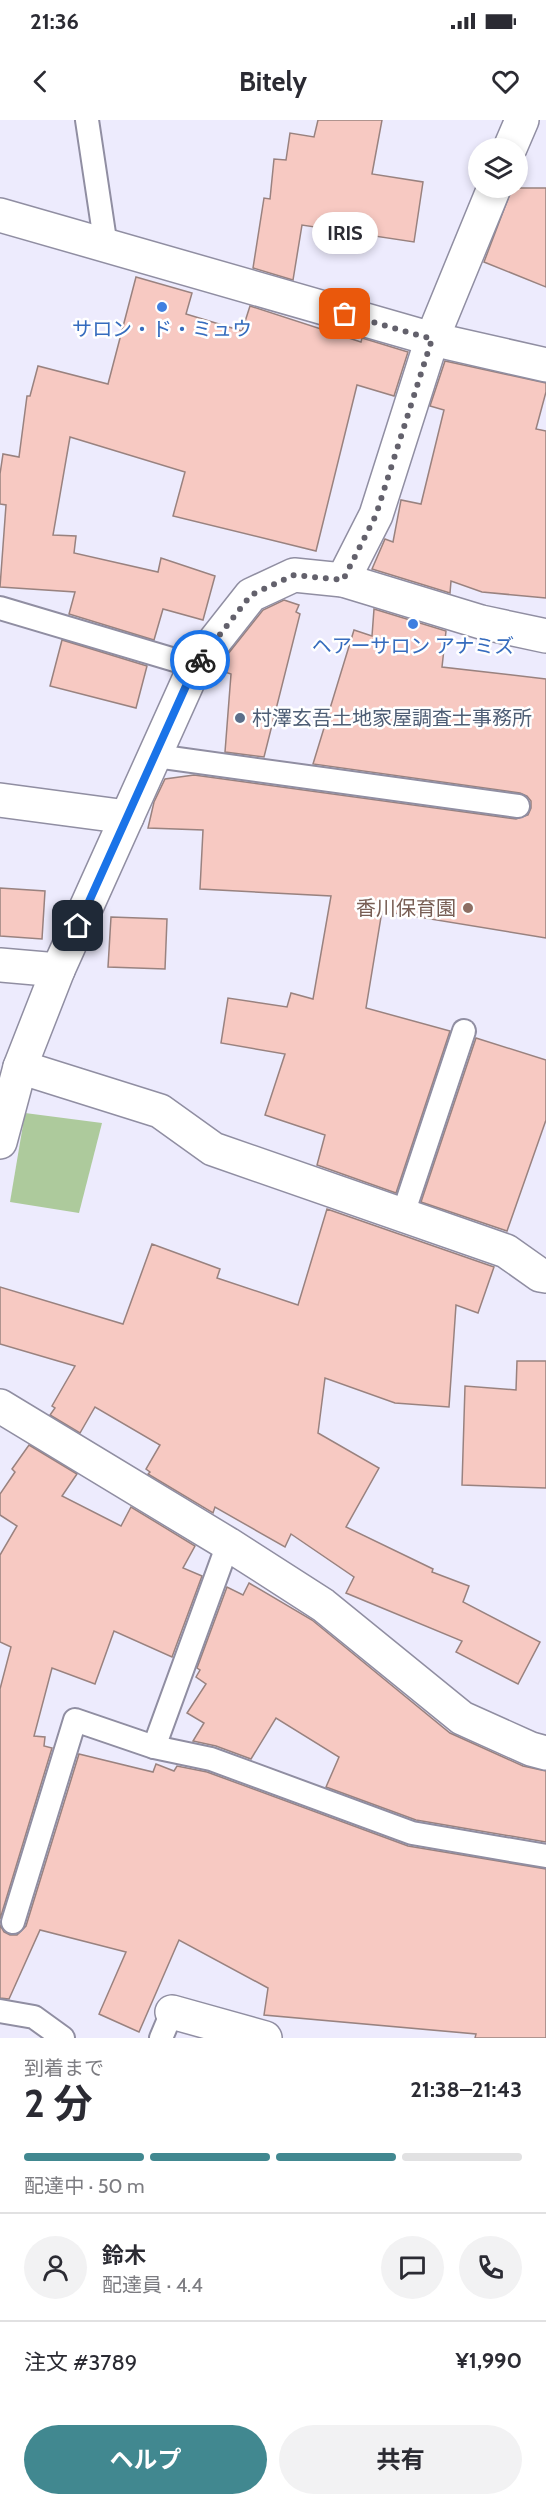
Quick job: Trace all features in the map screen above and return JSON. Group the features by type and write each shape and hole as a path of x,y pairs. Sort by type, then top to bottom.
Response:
{"street":[{"path":"514,138 522,120"},
{"path":"343,580 376,515 432,339 490,198"},
{"path":"0,215 432,339 546,364"},
{"path":"0,1142 20,1067 58,970 195,666 251,595 294,575 343,580 481,622 546,636"},
{"path":"0,800 127,817"},
{"path":"0,965 58,970"},
{"path":"20,1067 160,1111 213,1149 506,1251 540,1275 546,1276"},
{"path":"0,1406 228,1544 323,1605 462,1718 546,1754"},
{"path":"166,2025 265,2038"}],"lane":[{"path":"87,120 106,247"},
{"path":"0,608 195,666"},
{"path":"156,756 519,806"},
{"path":"402,1216 464,1031"},
{"path":"154,1747 228,1544"},
{"path":"13,1922 75,1720 154,1747 211,1759 412,1833 546,1856"},
{"path":"0,2011 34,2017 63,2038"}],"green space":[{"path":"25,1113 102,1123 79,1213 10,1202"}],"building":[{"path":"318,120 382,120 372,174 423,182 414,242 302,225 293,280 253,268 264,198 270,199 274,159 286,160 290,133 314,137"},
{"path":"528,188 546,188 546,287 484,262 508,198 528,198"},
{"path":"136,277 192,293 186,314 242,331 250,306 361,342 362,338 408,352 394,396 357,385 316,551 173,516 185,472 70,437 53,535 76,536 74,553 158,572 161,558 215,576 203,620 163,609 154,640 69,614 75,592 0,587 6,505 0,504 3,454 19,457 27,396 30,396 38,366 108,384"},
{"path":"445,361 546,383 546,392 536,429 546,431 546,598 482,592 451,581 450,593 372,569 385,539 393,542 401,500 421,504 444,410 430,406"},
{"path":"284,600 299,605 296,612 300,614 264,757 225,752 231,674 216,669 263,610"},
{"path":"374,609 446,631 442,667 546,679 546,938 382,911 366,1008 450,1031 396,1193 317,1165 325,1135 265,1115 285,1054 221,1043 228,998 287,1007 291,993 313,999 331,896 200,889 203,830 148,828 154,802 165,779 194,775 516,819 528,815 531,801 520,793 313,764 354,630 372,636"},
{"path":"62,640 147,666 136,708 50,686"},
{"path":"0,888 45,891 42,939 0,936"},
{"path":"111,917 167,919 165,969 108,967"},
{"path":"476,1038 546,1060 546,1120 507,1231 421,1202"},
{"path":"327,1209 494,1267 478,1313 456,1305 449,1407 395,1403 325,1378 318,1433 379,1468 346,1527 433,1569 432,1572 469,1586 463,1602 540,1642 518,1684 456,1652 462,1641 346,1593 354,1577 291,1534 285,1547 215,1507 213,1513 148,1474 150,1472 146,1469 160,1445 95,1407 80,1433 50,1415 55,1408 52,1406 75,1366 0,1344 0,1287 123,1324 152,1244 220,1269 217,1278 298,1305"},
{"path":"517,1361 546,1361 546,1488 462,1485 465,1386 516,1390"},
{"path":"29,1445 77,1474 62,1496 121,1526 131,1507 195,1546 183,1568 202,1576 172,1657 114,1631 95,1684 52,1668 34,1736 45,1737 44,1746 52,1748 0,1919 0,1689 11,1647 0,1642 0,1555 17,1526 0,1515 0,1494 15,1472 12,1469"},
{"path":"249,1583 312,1620 450,1733 523,1766 546,1771 546,1842 416,1820 326,1787 339,1757 276,1718 251,1759 216,1746 193,1741 204,1723 187,1713 206,1684 196,1677 200,1670 197,1668 227,1587 243,1595"},
{"path":"79,1754 153,1772 156,1764 174,1771 177,1766 207,1772 408,1846 546,1869 546,2038 475,2038 476,2034 264,2015 268,1988 179,1940 139,2032 99,2014 126,1952 40,1930 9,1999 0,1998 0,1925 4,1932 10,1935 17,1935 26,1926"}],"way so far":[{"path":"200,660 251,595 294,575 343,580 376,515 432,339 345,314"}],"place":[{"name":"サロン・ド・ミュウ","path":"162,307"},
{"name":"IRIS","path":"345,314"},
{"name":"ヘアーサロン アナミズ","path":"413,624"},
{"name":"村澤玄吾土地家屋調査士事務所","path":"240,718"},
{"name":"香川保育園","path":"468,908"}],"route":[{"path":"78,926 195,666 200,660"}]}
